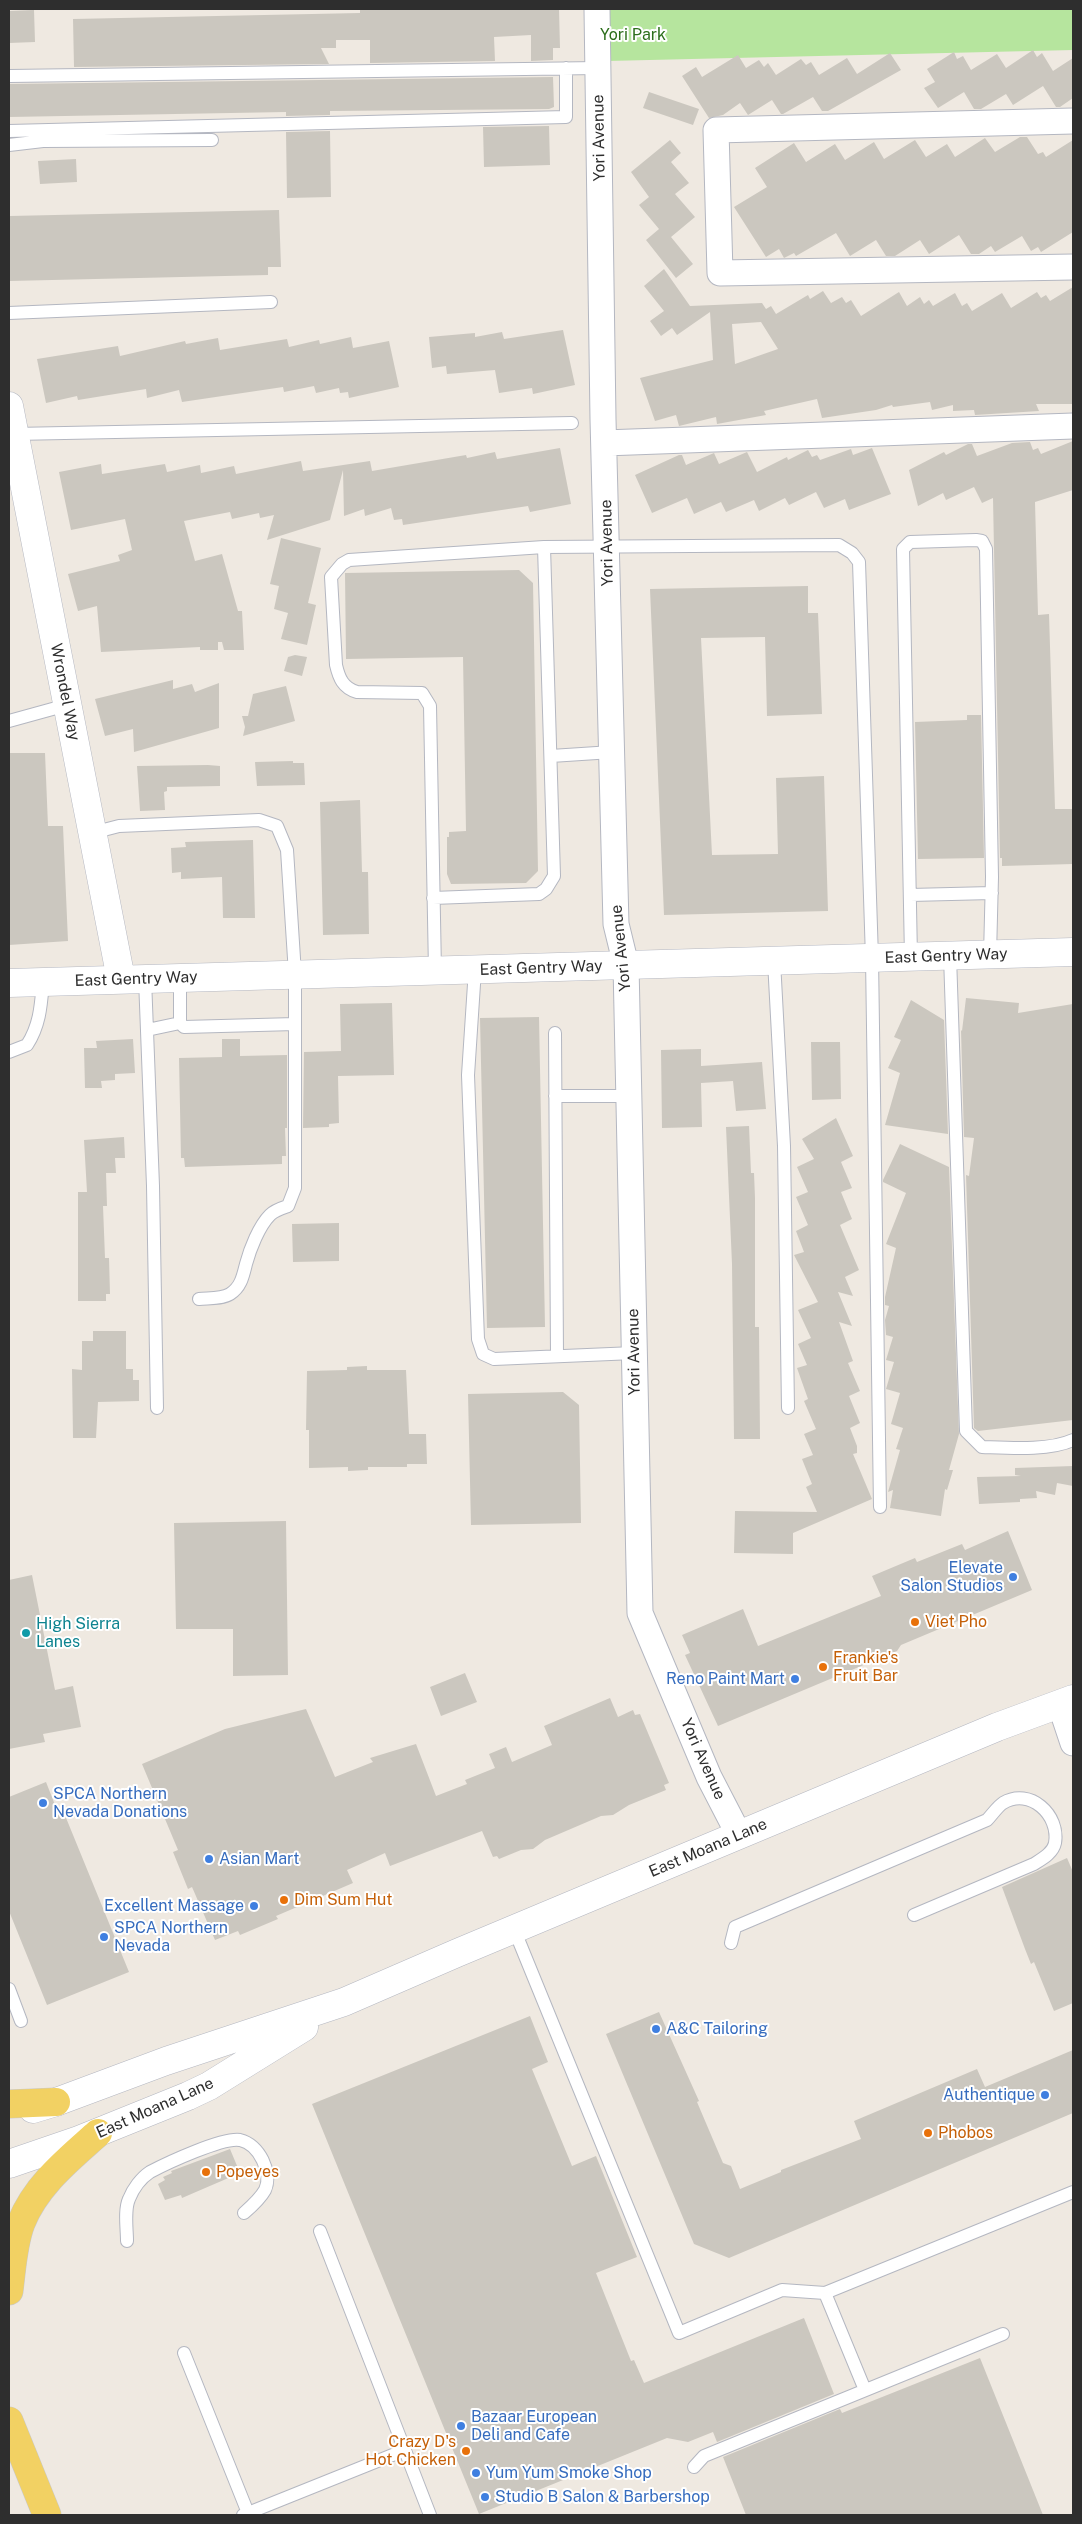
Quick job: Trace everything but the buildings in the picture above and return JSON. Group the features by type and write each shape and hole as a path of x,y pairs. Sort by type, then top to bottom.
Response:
{"main road":[{"path":"9,2104 56,2102"},
{"path":"9,2291 14,2247 22,2222 34,2198 51,2176 98,2133"},
{"path":"9,2421 47,2515"}],"street":[{"name":"Yori Avenue","path":"597,9 606,546 616,924 626,965 640,1613 708,1777 738,1836"},
{"path":"1073,121 716,130 720,273 1073,267"},
{"name":"Wrondel Way","path":"9,406 92,833 133,979"},
{"path":"604,442 1073,426"},
{"name":"East Gentry Way","path":"9,983 1073,952"},
{"path":"1066,1702 1073,1743"},
{"name":"East Moana Lane","path":"9,2114 56,2102 166,2061 344,2002 997,1727 1066,1702"},
{"name":"East Moana Lane","path":"9,2164 98,2133 208,2086 344,2002"}],"lane":[{"path":"9,131 566,117 566,68"},
{"path":"9,76 598,68"},
{"path":"9,145 44,141 212,140"},
{"path":"9,313 271,302"},
{"path":"14,434 572,423"},
{"path":"911,957 903,549 910,542 976,540 982,541 986,549 992,893 990,955"},
{"path":"435,970 430,706 422,693 357,692 349,690 338,676 331,577 342,564 350,560 606,546 839,546 852,553 859,562 872,958 880,1507"},
{"path":"433,898 539,894 546,889 554,876 544,548"},
{"path":"9,721 67,704"},
{"path":"551,756 612,752"},
{"path":"92,833 119,826 259,820 277,826 287,850 295,974 295,1188 288,1206 272,1213 263,1224 246,1262 244,1277 237,1288 229,1295 220,1298 200,1299"},
{"path":"910,895 992,893"},
{"path":"950,956 966,1431 982,1448 1018,1448 1065,1444 1073,1440"},
{"path":"774,961 784,1146 788,1408"},
{"path":"475,970 468,1075 478,1339 483,1354 494,1359 634,1352"},
{"path":"180,978 180,1023 184,1027 295,1024"},
{"path":"133,979 147,1030 157,1408"},
{"path":"9,1052 27,1046 32,1036 39,1021 43,982"},
{"path":"147,1030 180,1023"},
{"path":"555,1033 557,1356"},
{"path":"555,1096 628,1096"},
{"path":"731,1943 735,1927 987,1820 1003,1803 1029,1799 1040,1804 1049,1815 1054,1829 1055,1843 1048,1855 1034,1864 914,1915"},
{"path":"514,1929 679,2332 782,2290 825,2293 1073,2192"},
{"path":"9,1989 21,2021"},
{"path":"127,2241 128,2200 136,2186 149,2173 222,2141 241,2140 250,2145 261,2157 266,2171 265,2189 255,2204 244,2213"},
{"path":"320,2231 430,2515"},
{"path":"825,2293 865,2390"},
{"path":"694,2467 704,2456 1004,2334"},
{"path":"184,2353 246,2514 405,2450"}],"green space":[{"name":"Yori Park","path":"606,9 1073,9 1073,50 607,61"}],"place":[{"name":"Elevate Salon Studios","path":"1013,1577"},
{"name":"Viet Pho","path":"915,1622"},
{"name":"High Sierra Lanes","path":"26,1633"},
{"name":"Frankie's Fruit Bar","path":"823,1667"},
{"name":"Reno Paint Mart","path":"795,1679"},
{"name":"SPCA Northern Nevada Donations","path":"43,1803"},
{"name":"Asian Mart","path":"209,1859"},
{"name":"Dim Sum Hut","path":"284,1900"},
{"name":"Excellent Massage","path":"254,1906"},
{"name":"SPCA Northern Nevada","path":"104,1937"},
{"name":"A&C Tailoring","path":"656,2029"},
{"name":"Authentique","path":"1045,2095"},
{"name":"Phobos","path":"928,2133"},
{"name":"Popeyes","path":"206,2172"},
{"name":"Bazaar European Deli and Cafe","path":"461,2426"},
{"name":"Crazy D's Hot Chicken","path":"466,2451"},
{"name":"Yum Yum Smoke Shop","path":"476,2473"},
{"name":"Studio B Salon & Barbershop","path":"485,2497"}]}
